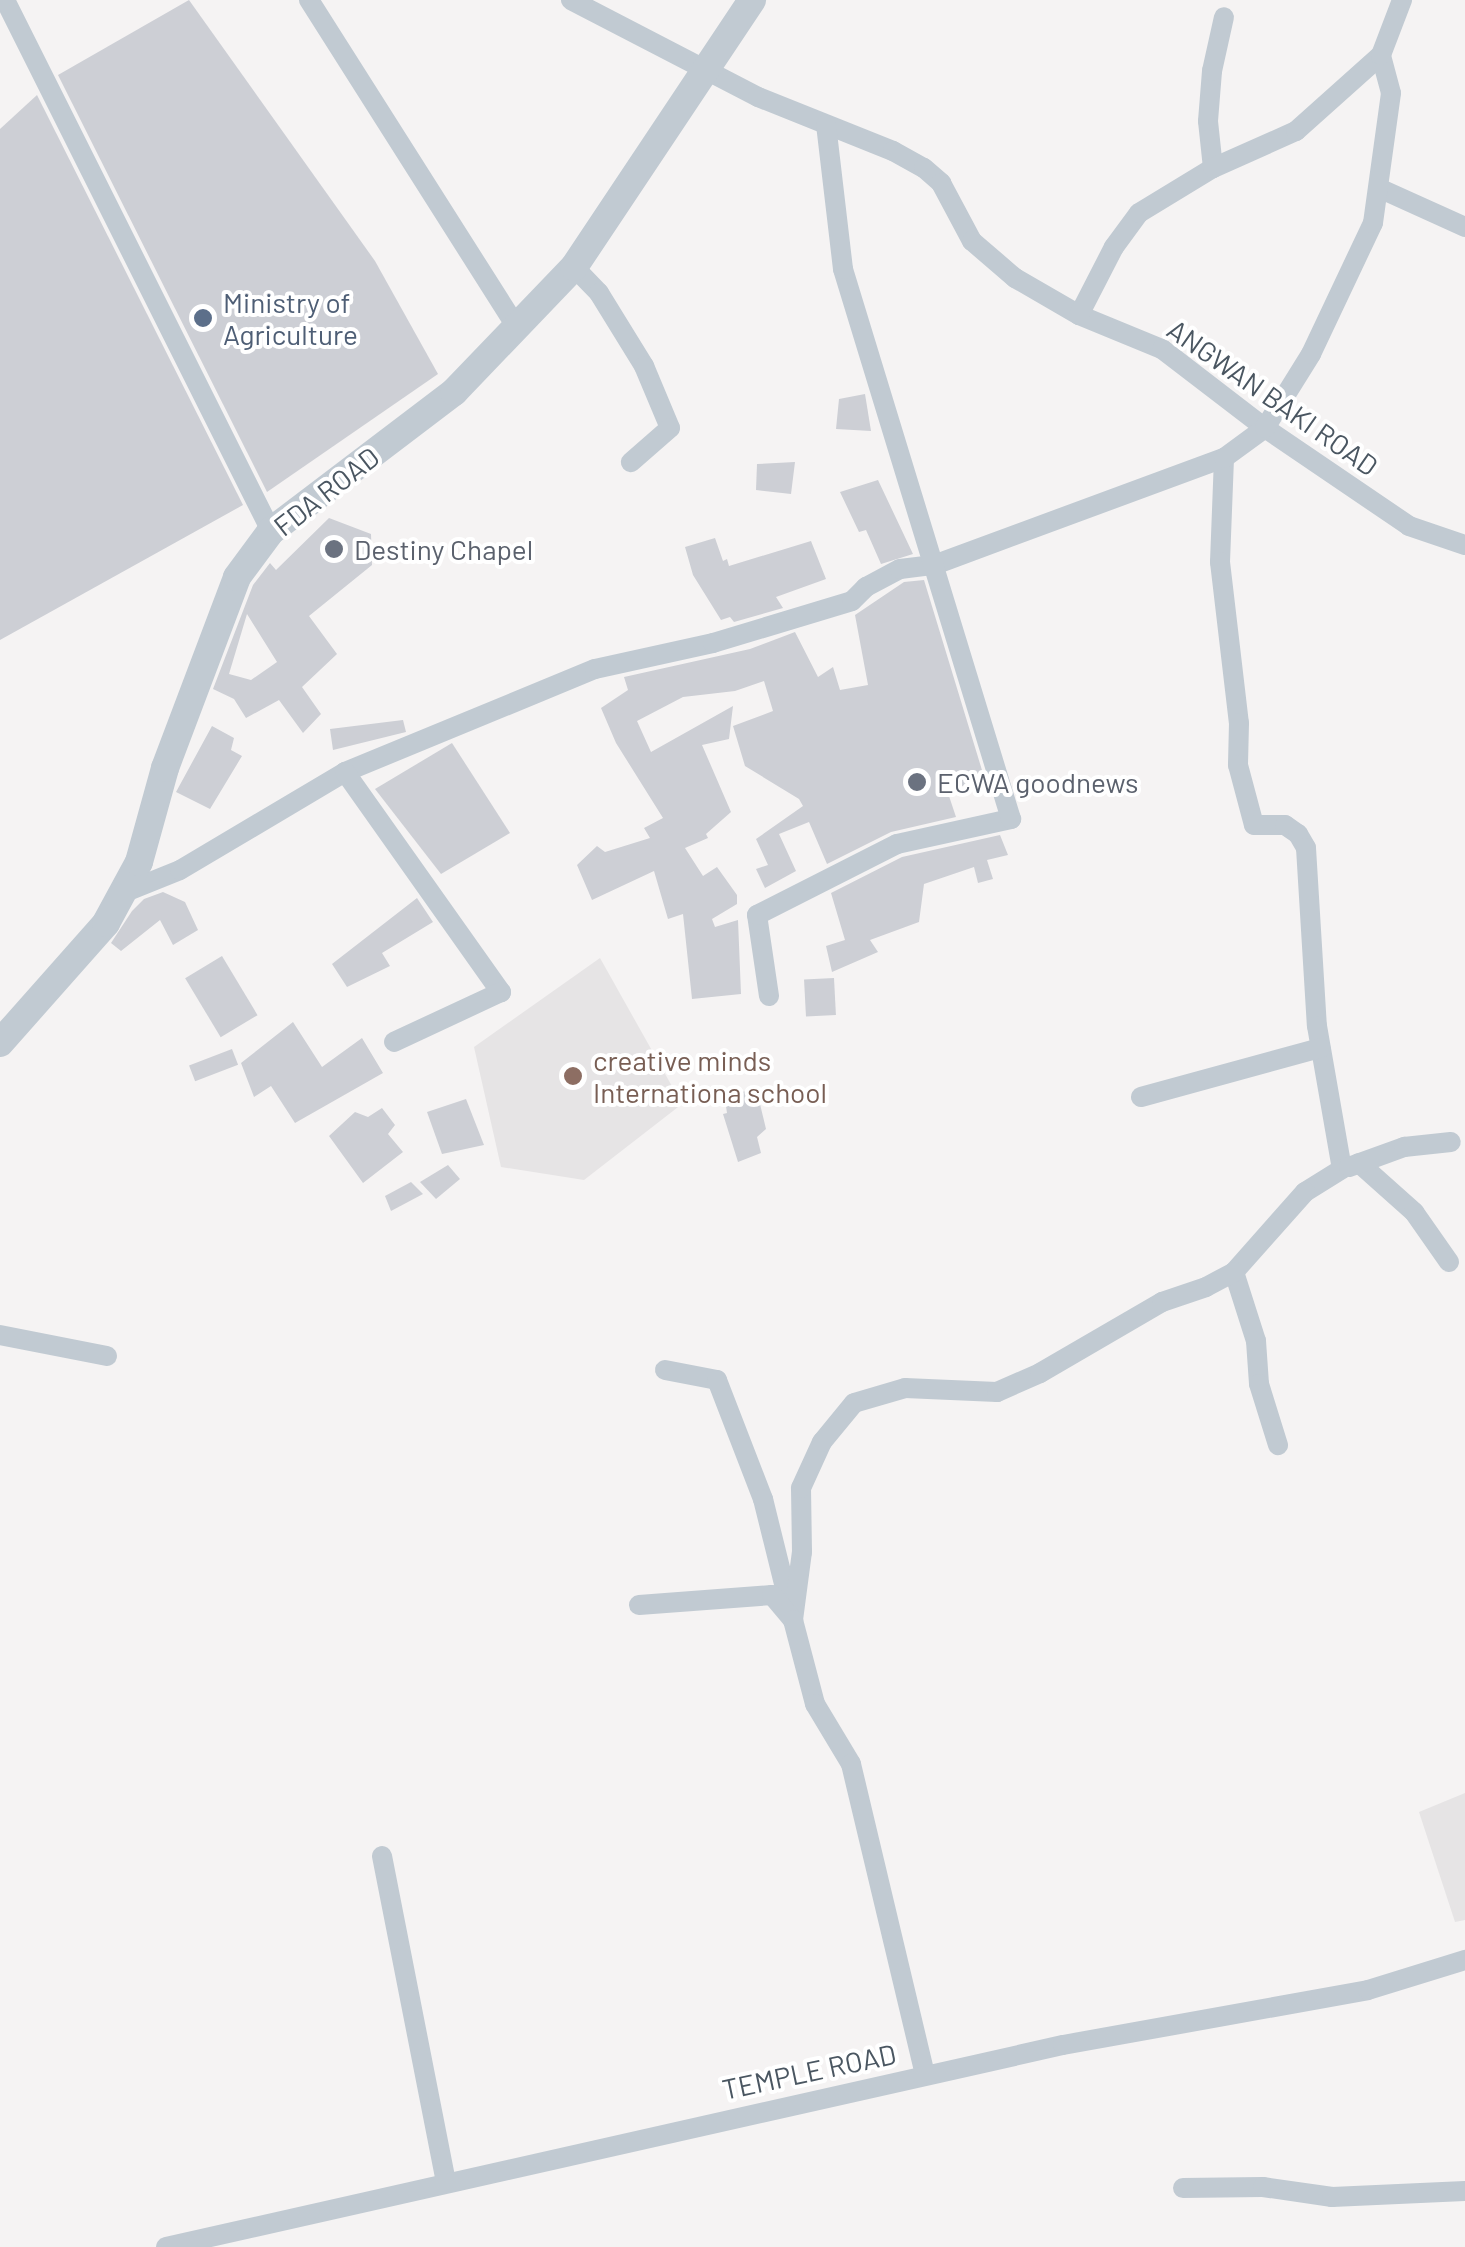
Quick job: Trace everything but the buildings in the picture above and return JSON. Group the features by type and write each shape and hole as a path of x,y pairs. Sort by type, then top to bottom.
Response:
{"street":[{"path":"5,0 272,531"},
{"path":"309,0 517,328"},
{"name":"ANGWAN BAKI ROAD","path":"570,0 708,70 826,125 894,151 924,168 941,183 972,240 986,256 1080,315 1162,349 1265,428 1409,526 1465,545"},
{"name":"FDA ROAD","path":"0,1043 106,922 139,862 165,768 237,577 272,531 454,392 574,268 752,0"},
{"path":"1080,315 1114,247 1139,213 1213,168 1296,132 1382,55 1402,0"},
{"path":"1213,168 1208,121 1212,72 1224,17"},
{"path":"123,892 180,870 345,772 595,669 712,643 852,600 866,587 900,569 934,565 1224,458 1265,428 1347,285 1373,223 1381,190 1391,92 1382,55"},
{"path":"769,996 756,915 897,844 1012,819 844,269 826,125"},
{"path":"1381,190 1465,228"},
{"path":"574,268 599,292 644,366 670,428 632,462"},
{"path":"1224,458 1220,562 1239,723 1238,765 1254,825 1285,826 1298,834 1306,848 1320,1048 1351,1166 1414,1212 1449,1262"},
{"path":"345,772 501,992 394,1042"},
{"path":"1142,1097 1320,1048"},
{"path":"793,1620 802,1552 802,1488 822,1442 854,1403 904,1388 997,1392 1040,1373 1162,1302 1206,1287 1234,1272 1305,1192 1351,1166 1404,1147 1450,1142"},
{"path":"1234,1272 1256,1340 1259,1384 1278,1444"},
{"path":"0,1335 108,1356"},
{"path":"665,1370 717,1380 763,1500 815,1704 851,1764 925,2074"},
{"path":"639,1604 772,1595 793,1620"},
{"path":"382,1856 446,2183"},
{"name":"TEMPLE ROAD","path":"166,2247 925,2074 1368,1990 1465,1960"},
{"path":"1183,2188 1263,2188 1332,2197 1465,2191"}],"shaded area":[{"name":"creative minds Internationa school","path":"600,958 682,1104 584,1180 501,1167 474,1047"},
{"path":"1465,1793 1465,1920 1455,1922 1419,1812"}],"place":[{"name":"Ministry of Agriculture","path":"203,318"},
{"name":"Destiny Chapel","path":"334,549"},
{"name":"ECWA goodnews","path":"917,782"},
{"name":"creative minds Internationa school","path":"573,1076"}]}
